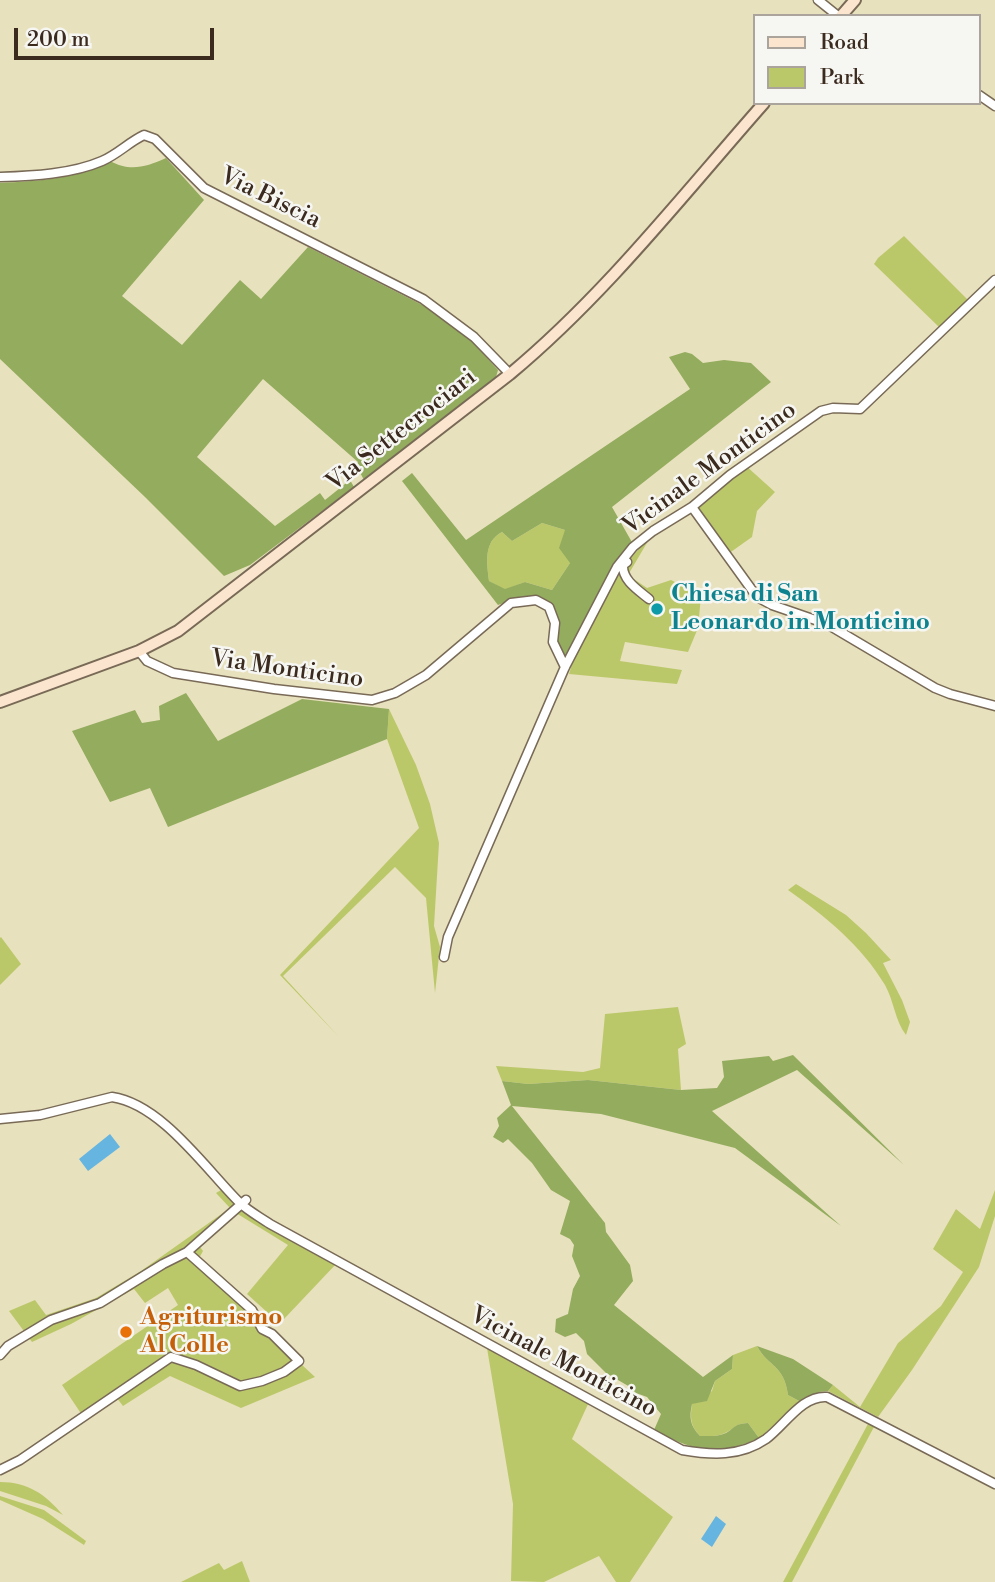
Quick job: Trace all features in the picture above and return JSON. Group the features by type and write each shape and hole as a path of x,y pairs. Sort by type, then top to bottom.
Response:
{"main road":[{"path":"842,14 855,0"},
{"name":"Via Settecrociari","path":"0,702 139,651 178,631 510,374 553,338 599,292 762,105"}],"street":[{"path":"818,0 837,14"},
{"name":"Via Biscia","path":"0,177 82,167 102,161 144,135 155,139 204,188 423,299 474,337 510,374"},
{"name":"Vicinale Monticino","path":"444,957 448,937 565,667 617,567 634,546 692,507 730,475 821,411 833,408 860,409 995,280"},
{"path":"692,507 757,597 827,624 935,688 995,706"},
{"path":"634,546 632,556 623,565 623,572 632,585 649,599"},
{"name":"Via Monticino","path":"139,651 147,660 173,673 274,689 372,700 395,693 426,675 511,603 536,600 549,607 555,623 553,642 565,667"},
{"name":"Vicinale Monticino","path":"0,1119 40,1115 112,1097 124,1098 141,1106 176,1133 244,1202 270,1224 682,1450 713,1455 746,1449 765,1439 812,1398 819,1396 827,1397 995,1484"},
{"path":"0,1355 8,1346 51,1320 100,1303 187,1252 244,1202"},
{"path":"0,1471 171,1357 196,1364 240,1386 284,1372 299,1361 262,1328 252,1310 187,1252"}],"green space":[{"path":"166,158 204,200 122,296 182,345 240,280 261,299 308,247 438,313 472,341 498,370 496,377 364,480 356,465 358,462 263,379 197,457 275,526 320,493 325,500 350,480 354,487 250,565 224,576 0,359 0,183 71,175 110,161 138,167"},
{"path":"904,236 969,301 940,328 874,264"},
{"path":"685,352 703,363 724,360 751,363 771,382 612,507 633,544 601,589 566,662 556,642 553,607 514,599 498,605 402,481 412,473 466,540 690,389 669,357","holes":["542,523 565,530 559,548 570,563 552,590 525,582 505,589 489,581 489,547 496,536 502,532 512,541"]},
{"path":"745,465 775,492 757,511 752,537 728,554 690,508"},
{"path":"542,523 565,530 570,563 552,590 525,582 505,590 489,581 489,547 496,536 502,532 512,541"},
{"path":"651,536 628,575 647,588 671,580 701,596 698,628 688,652 625,642 620,661 682,670 677,684 569,674 583,637 602,600 625,566"},
{"path":"186,693 218,741 302,699 389,709 387,739 168,827 150,788 110,802 72,731 135,710 142,723 160,720 159,706"},
{"path":"389,709 416,765 430,804 439,843 434,926 440,947 435,993 426,898 395,867 283,976 339,1037 280,975 419,828 387,739"},
{"path":"796,884 846,915 891,960 883,963 910,1022 906,1035 899,1024 888,991 875,970 841,932 788,890"},
{"path":"0,938 21,964 0,985"},
{"path":"678,1007 686,1044 678,1049 681,1090 588,1080 528,1084 502,1081 496,1066 583,1072 600,1068 605,1014"},
{"path":"793,1055 904,1165 797,1070 712,1111 841,1226 735,1148 601,1114 512,1106 605,1223 606,1232 630,1265 633,1281 614,1305 703,1377 733,1355 732,1369 715,1381 707,1401 692,1404 692,1425 700,1436 713,1436 748,1423 759,1438 717,1450 693,1447 654,1430 661,1414 647,1397 636,1393 606,1373 587,1354 584,1341 576,1333 565,1337 555,1332 556,1319 568,1314 573,1289 580,1276 572,1256 574,1245 570,1239 560,1234 570,1201 551,1190 532,1163 508,1139 503,1143 493,1137 499,1126 497,1118 511,1105 502,1081 528,1084 588,1080 681,1090 717,1088 724,1077 722,1061 769,1056 773,1061"},
{"path":"221,1190 244,1212 337,1263 284,1319 268,1313 247,1294 288,1245 236,1213 200,1247 203,1251 198,1260 272,1337 315,1377 241,1408 170,1376 123,1406 113,1393 82,1415 62,1385 178,1305 168,1288 145,1303 134,1289 32,1342 9,1311 35,1300 46,1315 96,1298 141,1271 230,1208 216,1193"},
{"path":"995,1190 995,1216 979,1267 878,1417 828,1391 833,1385 860,1407 898,1343 941,1306 963,1272 933,1249 956,1209 980,1229"},
{"path":"757,1346 783,1377 788,1395 801,1402 759,1438 748,1423 737,1425 719,1435 700,1436 692,1421 692,1404 712,1391 715,1381 732,1369 733,1355"},
{"path":"757,1346 793,1359 833,1385 828,1391 819,1392 801,1402 788,1395 783,1377"},
{"path":"487,1348 589,1402 572,1439 673,1517 630,1582 616,1582 599,1556 544,1582 511,1581 513,1504"},
{"path":"869,1422 875,1425 792,1582 783,1582"},
{"path":"0,1482 19,1484 35,1491 50,1501 63,1515 46,1506 0,1491"},
{"path":"0,1496 44,1510 86,1541 84,1545 43,1519 0,1500"},
{"path":"242,1561 250,1582 181,1582 219,1563 224,1570"}],"water":[{"path":"110,1134 120,1147 88,1171 79,1159"},
{"path":"716,1516 726,1524 712,1547 701,1539"}],"place":[{"name":"Chiesa di San Leonardo in Monticino","path":"657,609"},
{"name":"Agriturismo Al Colle","path":"126,1332"}]}
